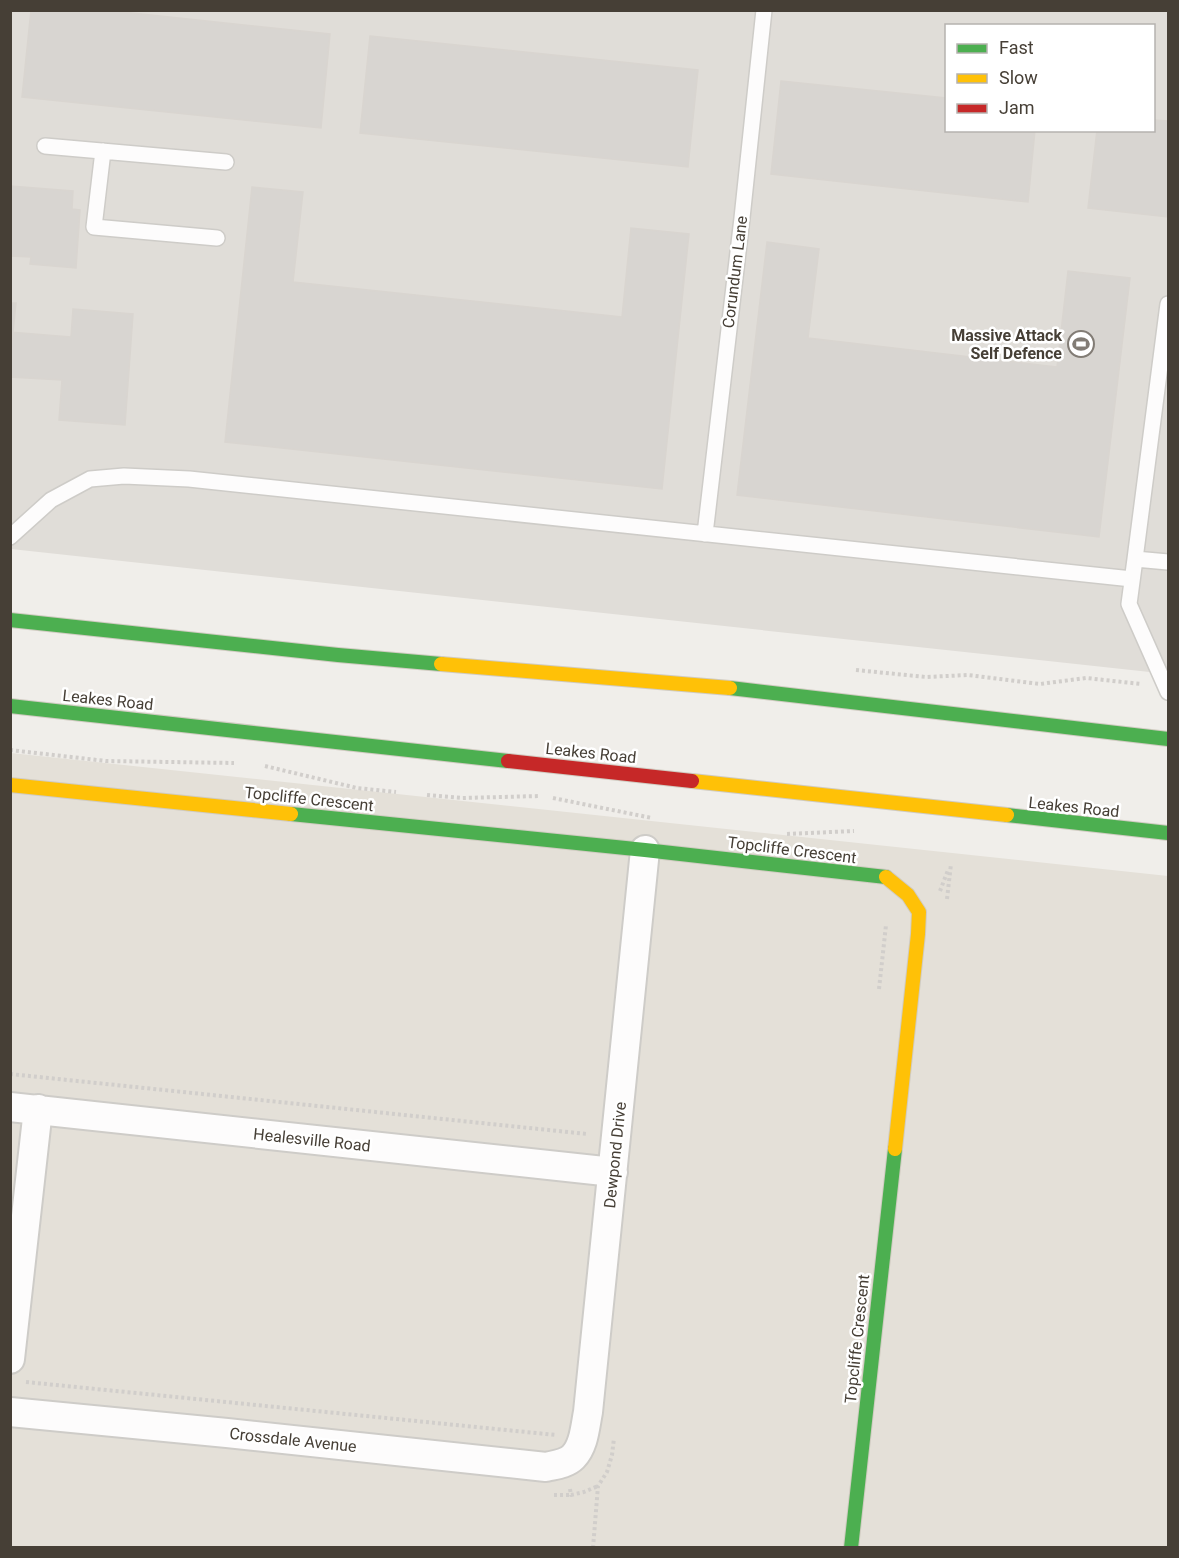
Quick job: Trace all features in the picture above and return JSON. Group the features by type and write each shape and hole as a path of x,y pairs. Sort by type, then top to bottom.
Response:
{"main road":[{"path":"10,620 338,655 722,687 1168,739"},
{"name":"Leakes Road","path":"10,706 1168,834"},
{"name":"Topcliffe Crescent","path":"10,785 645,850 887,878 908,895 919,912 915,958 851,1548"}],"street":[{"name":"Dewpond Drive","path":"573,1457 583,1441 588,1412 645,850"},
{"name":"Healesville Road","path":"24,1108 613,1172"},
{"path":"10,1359 24,1108"},
{"name":"Crossdale Avenue","path":"10,1412 546,1467 562,1463 573,1457"}],"lane":[{"name":"Corundum Lane","path":"705,534 764,10"},
{"path":"45,146 226,162"},
{"path":"103,151 94,227 217,238"},
{"path":"1168,304 1128,604 1168,692"},
{"path":"10,537 51,500 90,479 124,476 189,479 1132,579"},
{"path":"1135,559 1168,562"}],"path":[{"path":"10,750 106,761 244,763"},
{"path":"255,764 357,788 400,792"},
{"path":"421,795 462,798 544,796 661,820"},
{"path":"776,834 860,831"},
{"path":"879,991 887,916"},
{"path":"10,1074 587,1134"},
{"path":"593,1548 598,1486 607,1472 612,1455 614,1432"}],"shaded area":[{"path":"11,11 1168,11 1168,674 11,549"},
{"path":"11,753 1168,876 1168,1547 11,1548"}],"building":[{"path":"31,10 104,10 330,34 321,128 22,97"},
{"path":"370,36 698,70 688,167 360,133"},
{"path":"781,81 945,98 945,132 1035,132 1028,202 771,174"},
{"path":"1155,120 1168,121 1168,217 1088,208 1097,132 1155,132"},
{"path":"10,186 73,191 72,209 80,210 76,268 30,264 31,257 10,256"},
{"path":"252,187 303,192 293,282 622,317 631,228 689,234 662,489 225,442"},
{"path":"767,242 819,249 808,338 1057,367 1068,271 1130,278 1099,537 737,495"},
{"path":"10,303 16,303 10,361"},
{"path":"73,309 133,314 125,425 59,420 62,380 10,377 10,332 71,337"}],"traffic: fast":[{"path":"10,620 441,664"},
{"path":"730,688 1168,739"},
{"path":"10,706 508,761"},
{"path":"291,814 886,877"},
{"path":"1007,815 1168,833"},
{"path":"851,1548 895,1149"}],"traffic: slow":[{"path":"441,664 730,688"},
{"path":"692,781 1007,815"},
{"path":"10,785 291,814"},
{"path":"886,877 908,895 919,912 895,1149"}],"traffic: jam":[{"path":"508,761 692,781"}],"place":[{"name":"Massive Attack Self Defence","path":"1081,344"}]}
